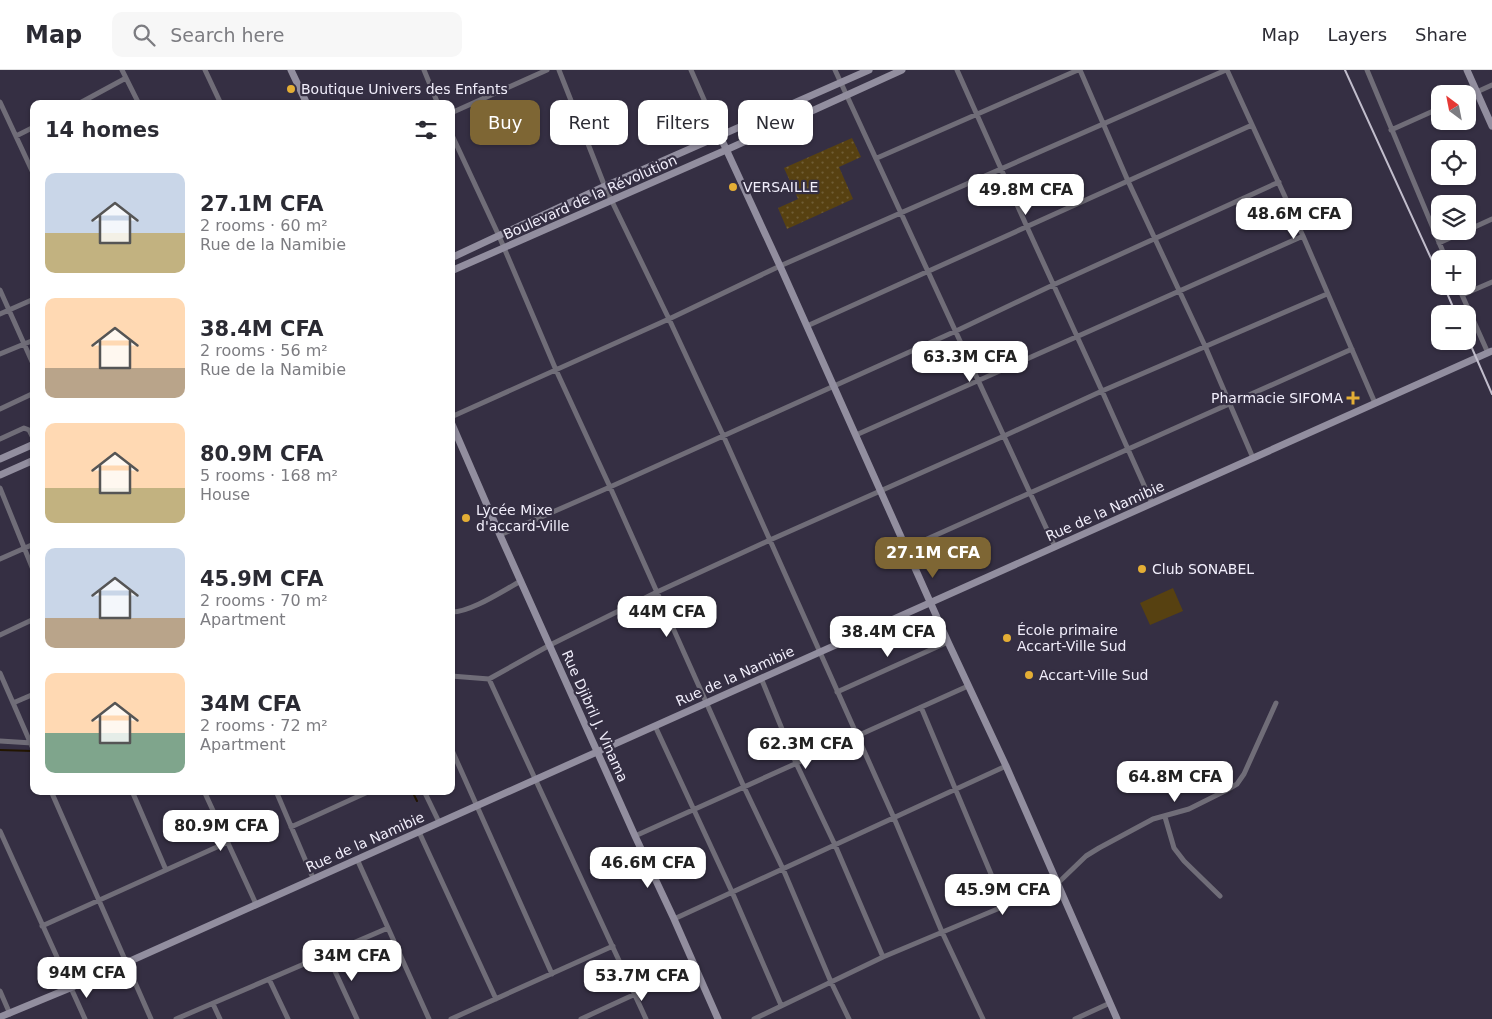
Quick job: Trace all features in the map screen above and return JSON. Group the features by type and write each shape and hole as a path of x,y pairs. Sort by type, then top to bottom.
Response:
{"street":[{"path":"122,70 137,100"},
{"path":"205,70 219,100"},
{"path":"291,70 305,100"},
{"path":"424,70 436,100"},
{"path":"455,111 547,70"},
{"path":"559,70 605,187 723,435 894,818 942,932 983,1019"},
{"path":"691,70 704,100"},
{"path":"835,70 1055,546"},
{"name":"Boulevard de la Révolution","path":"728,132 869,70"},
{"name":"Boulevard de la Révolution","path":"455,269 902,70"},
{"path":"957,70 1152,503"},
{"path":"877,158 1079,70 1154,238 1205,346 1253,458"},
{"path":"455,416 669,319 780,266 1226,70 1279,182 1376,403"},
{"path":"1368,70 1391,130 1442,250"},
{"path":"1467,70 1492,126"},
{"path":"85,100 126,78"},
{"path":"1477,92 1492,85"},
{"path":"0,102 30,166"},
{"path":"1391,130 1431,112"},
{"path":"807,326 1252,125"},
{"path":"16,136 30,129"},
{"path":"455,142 849,1019"},
{"name":"Boulevard de la Révolution","path":"455,256 700,145"},
{"path":"724,145 834,385 948,642 1006,766 1117,1019"},
{"path":"500,534 610,487 956,331 1154,238 1279,182"},
{"path":"1476,226 1492,219"},
{"path":"856,435 1303,236"},
{"path":"1439,243 1446,240"},
{"path":"1476,289 1492,282"},
{"path":"0,290 30,358"},
{"path":"455,676 489,679 550,645 657,592 770,540 1102,391 1327,294"},
{"path":"1462,295 1490,352"},
{"path":"0,314 30,301"},
{"path":"0,354 30,341"},
{"path":"907,548 1352,349"},
{"name":"Rue de la Namibie","path":"0,1017 70,988 1490,352"},
{"path":"0,409 30,395"},
{"path":"0,438 24,428 30,432"},
{"name":"Rue Djibril J. Vinama","path":"455,431 718,1019"},
{"path":"0,459 30,446"},
{"path":"0,476 30,462"},
{"path":"0,488 30,562"},
{"path":"0,559 30,546"},
{"path":"455,612 469,608 521,581"},
{"path":"0,634 30,621"},
{"path":"837,692 948,642"},
{"path":"0,673 30,739"},
{"path":"761,678 796,763 835,845 883,957"},
{"path":"489,679 646,1019"},
{"path":"635,836 968,686"},
{"path":"13,703 30,696"},
{"path":"754,1019 883,957 1057,884 1086,856 1099,848 1153,819 1190,809 1237,784 1244,774 1276,703"},
{"path":"921,708 1004,905"},
{"path":"655,726 732,892 781,1005"},
{"path":"0,741 30,743"},
{"path":"455,756 552,974"},
{"path":"674,919 1006,766"},
{"path":"54,795 152,1019"},
{"path":"134,795 166,870"},
{"path":"206,795 256,904"},
{"path":"278,795 313,878"},
{"path":"292,827 361,795"},
{"path":"426,795 439,822"},
{"path":"1165,817 1174,848 1184,861 1220,896"},
{"path":"0,832 85,1019"},
{"path":"419,832 496,999"},
{"path":"42,926 228,842"},
{"path":"357,859 429,1019"},
{"path":"176,1019 388,928"},
{"path":"451,1019 613,946"},
{"path":"328,954 358,1019"},
{"path":"581,1019 694,967"},
{"path":"270,979 288,1019"},
{"path":"0,991 10,1014"},
{"path":"1075,1019 1110,1003"},
{"path":"213,1004 220,1019"}],"shaded area":[{"path":"852,138 861,157 839,167 853,199 787,229 778,208 798,199 784,168"},
{"path":"1173,588 1183,611 1150,625 1140,603"}],"waterway":[{"path":"0,750 30,751"},
{"path":"414,795 417,801"}],"railway":[{"path":"1345,70 1431,258"},
{"path":"1448,295 1452,305"},
{"path":"1473,350 1492,394"}],"place":[{"name":"Boutique Univers des Enfants","path":"291,89"},
{"name":"VERSAILLE","path":"733,187"},
{"name":"Pharmacie SIFOMA","path":"1353,398"},
{"name":"Lycée Mixe d'accard-Ville","path":"466,518"},
{"name":"Club SONABEL","path":"1142,569"},
{"name":"École primaire Accart-Ville Sud","path":"1007,638"},
{"name":"Accart-Ville Sud","path":"1029,675"}]}
